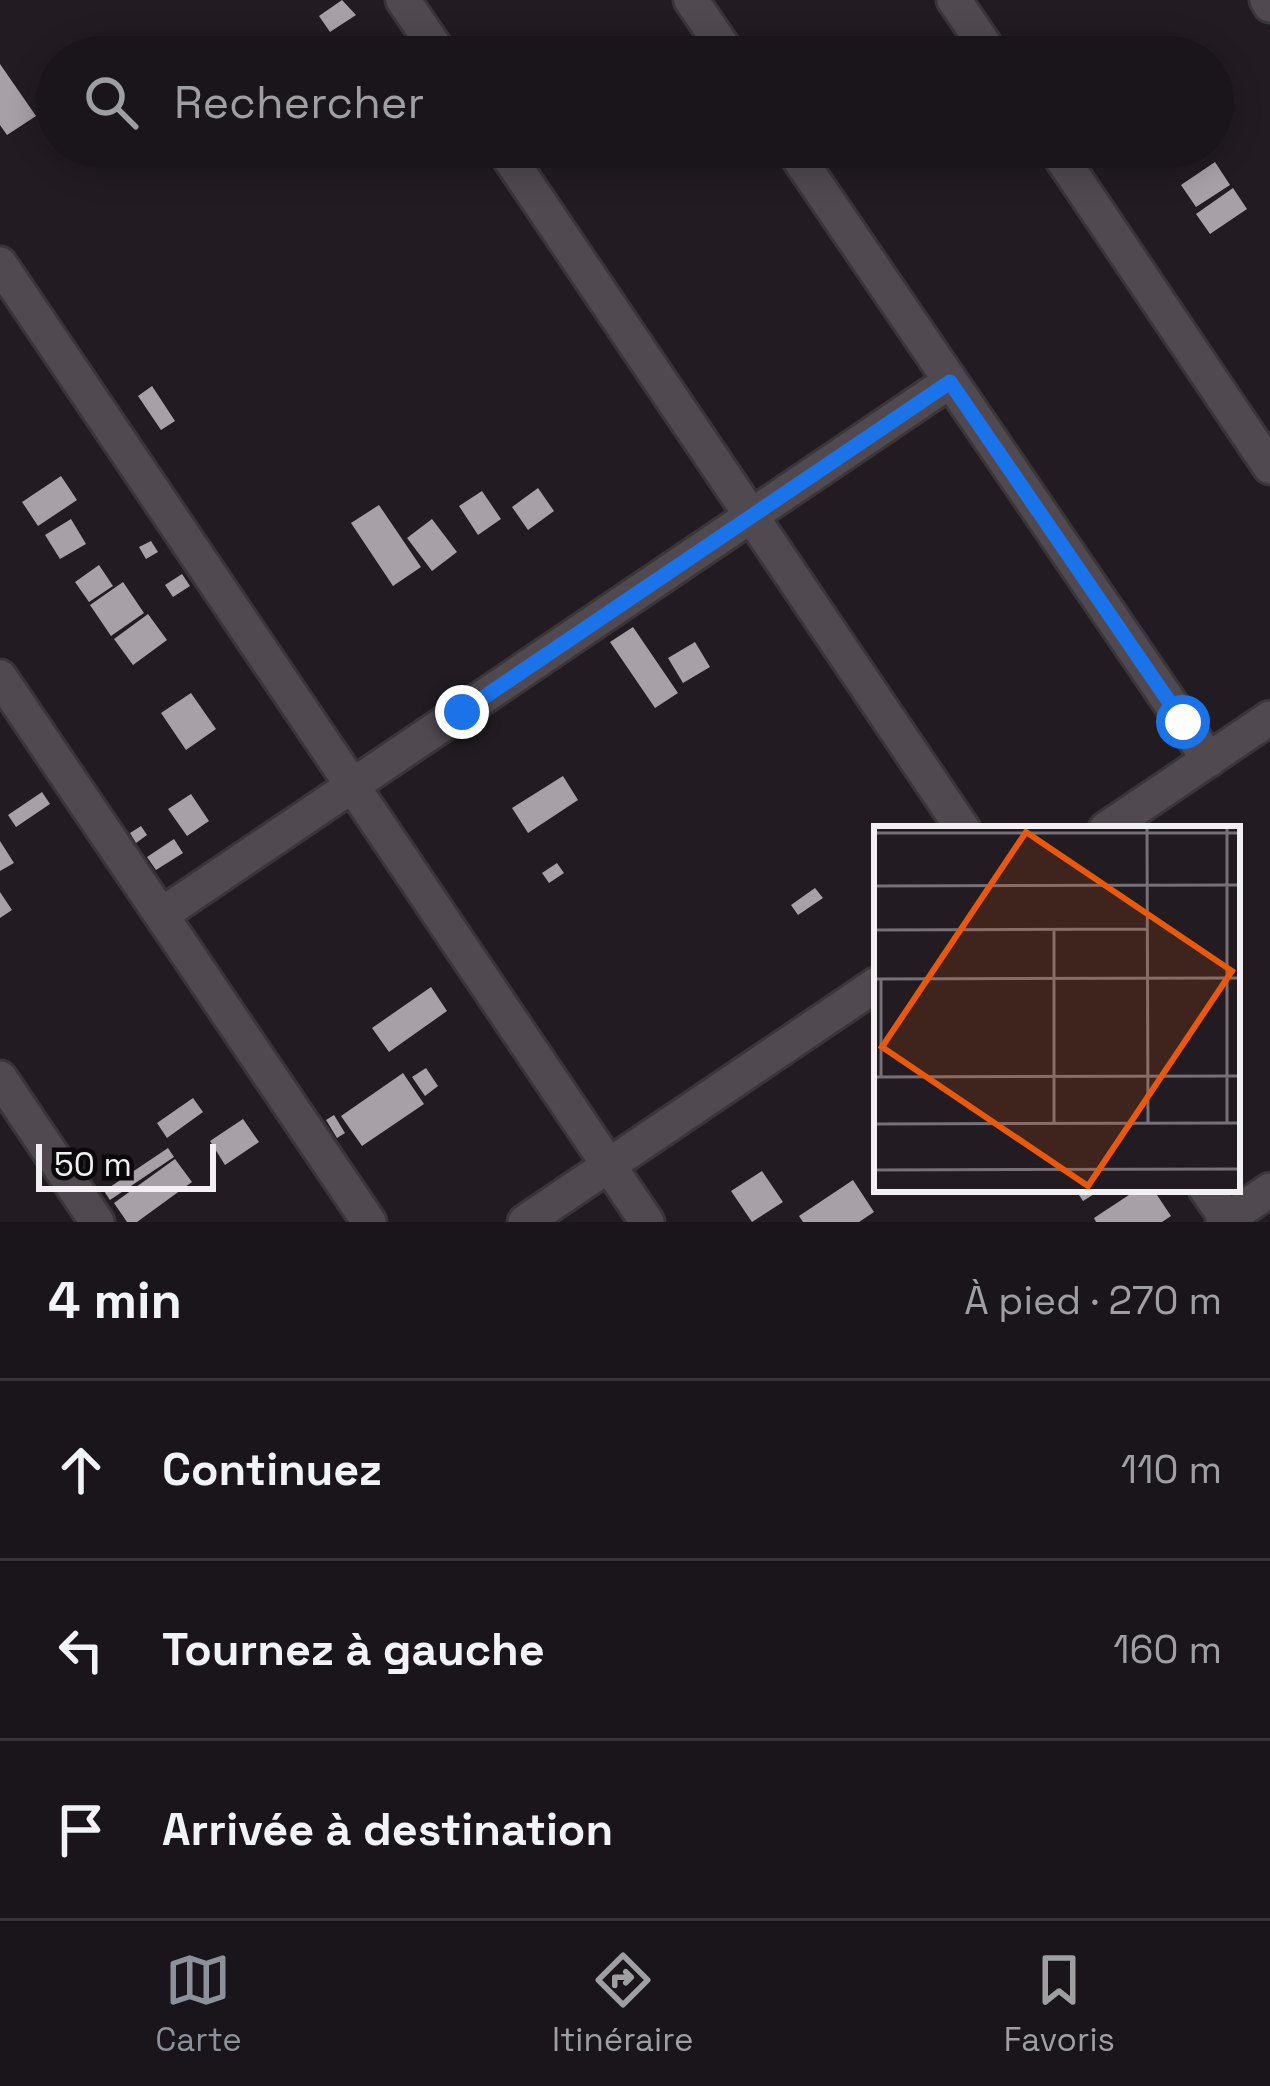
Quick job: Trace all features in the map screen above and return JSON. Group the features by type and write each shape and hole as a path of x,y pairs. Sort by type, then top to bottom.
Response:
{"street":[{"path":"403,0 428,36"},
{"path":"691,0 716,36"},
{"path":"954,0 979,36"},
{"path":"516,168 961,826"},
{"path":"804,168 1209,760"},
{"path":"1068,168 1270,467"},
{"path":"0,264 647,1222"},
{"path":"161,915 950,382"},
{"path":"0,676 368,1222"},
{"path":"1110,826 1270,718"},
{"path":"525,1222 874,986"},
{"path":"0,1078 97,1222"},
{"path":"1208,1192 1226,1221 1270,1190"}],"building":[{"path":"342,0 356,15 330,32 319,16"},
{"path":"0,64 36,116 7,135 0,125"},
{"path":"1206,168 1219,168 1230,185 1196,207 1181,185"},
{"path":"1233,188 1247,209 1210,234 1196,214"},
{"path":"152,386 175,421 161,430 138,396"},
{"path":"61,476 77,500 38,526 22,502"},
{"path":"538,488 554,511 528,530 512,507"},
{"path":"482,491 501,519 478,535 459,506"},
{"path":"379,505 421,567 393,586 351,523"},
{"path":"71,519 86,544 60,559 45,535"},
{"path":"432,519 457,552 432,571 407,538"},
{"path":"151,541 158,552 146,559 139,547"},
{"path":"99,565 113,586 89,602 75,582"},
{"path":"182,574 190,586 173,597 165,585"},
{"path":"123,582 144,613 111,636 90,605"},
{"path":"148,614 167,640 133,665 114,639"},
{"path":"633,627 678,693 655,708 610,642"},
{"path":"695,642 710,667 683,683 668,658"},
{"path":"191,693 216,729 186,750 161,713"},
{"path":"563,776 578,800 528,833 512,808"},
{"path":"42,792 50,804 16,827 8,815"},
{"path":"191,794 209,821 187,836 168,809"},
{"path":"141,826 147,835 136,843 130,833"},
{"path":"174,839 183,853 156,870 147,857"},
{"path":"0,841 14,863 0,871"},
{"path":"557,863 564,873 549,883 542,873"},
{"path":"815,888 823,898 798,915 791,905"},
{"path":"0,892 12,910 0,918"},
{"path":"431,987 447,1011 389,1052 372,1028"},
{"path":"426,1068 438,1086 425,1096 412,1077"},
{"path":"403,1073 424,1104 362,1146 341,1116"},
{"path":"193,1098 203,1112 167,1138 157,1123"},
{"path":"334,1115 345,1133 337,1138 326,1120"},
{"path":"243,1119 259,1142 225,1165 210,1141"},
{"path":"168,1148 174,1157 110,1200 104,1191"},
{"path":"175,1159 192,1182 137,1222 127,1222 114,1203"},
{"path":"762,1171 783,1202 752,1222 731,1191"},
{"path":"853,1180 874,1212 859,1222 803,1222 799,1216"},
{"path":"1077,1192 1097,1192 1083,1201"},
{"path":"1133,1192 1155,1192 1171,1216 1162,1222 1096,1222 1094,1218"}],"route":[{"path":"462,712 950,382 1183,722"}]}
